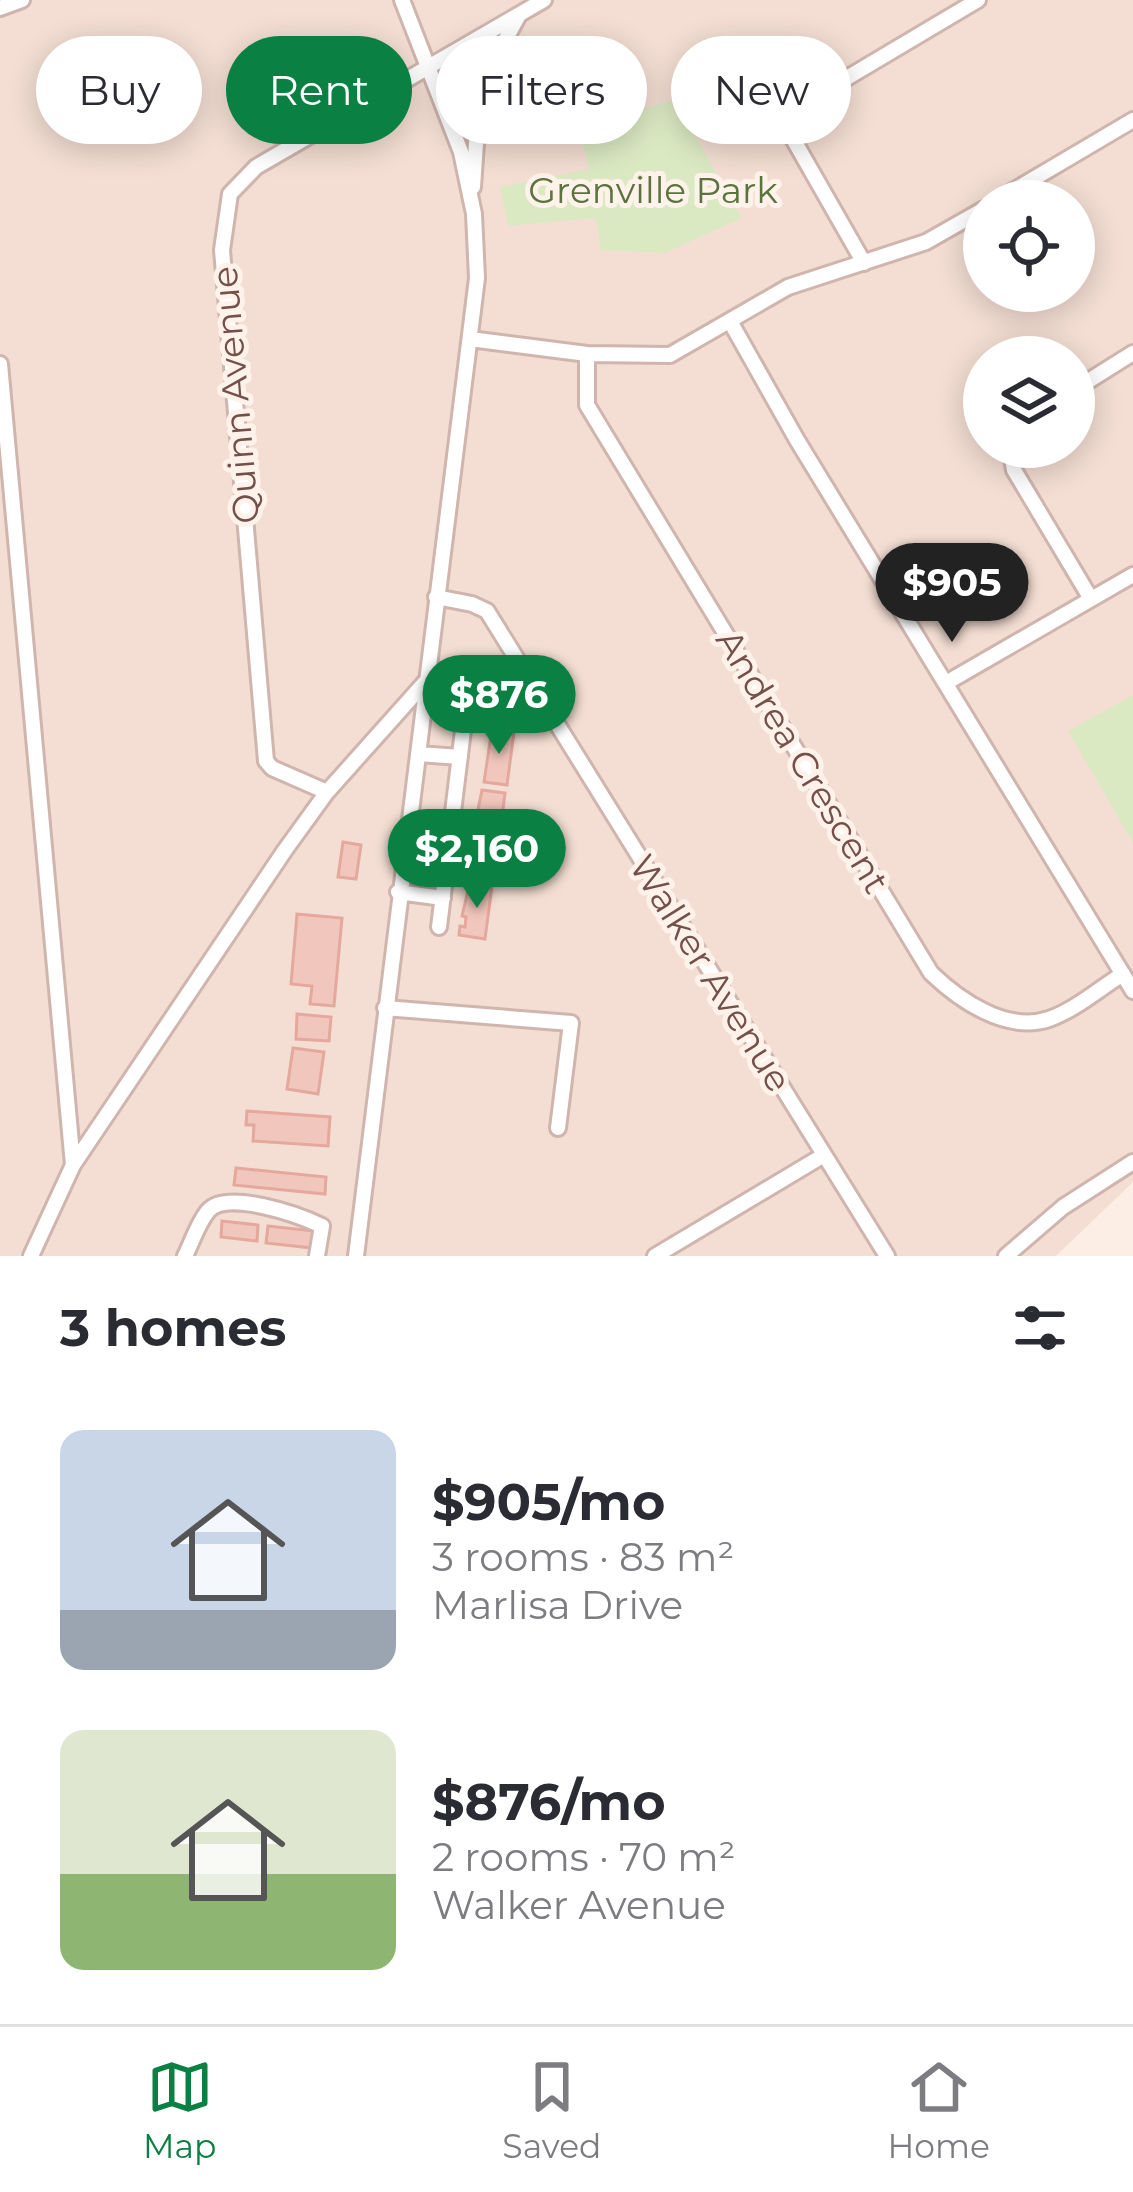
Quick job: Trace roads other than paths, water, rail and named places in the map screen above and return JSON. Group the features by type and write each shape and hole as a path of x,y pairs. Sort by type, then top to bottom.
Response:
{"street":[{"path":"0,8 22,0"},
{"path":"402,0 460,152 472,204"},
{"path":"426,68 544,0"},
{"path":"864,262 792,137 792,117 803,104 978,0"},
{"path":"356,1256 477,278 472,204 480,86 519,14"},
{"name":"Quinn Avenue","path":"327,792 266,761 224,274 224,218 230,194 256,167 426,68"},
{"path":"1032,180 1133,120"},
{"path":"470,339 587,354 661,357 788,287 926,242 963,220"},
{"path":"731,322 797,440 1133,991"},
{"path":"1095,377 1133,353"},
{"name":"Andrea Crescent","path":"587,354 587,405 931,973 955,996 1016,1024 1050,1018 1123,974"},
{"path":"0,364 73,1165"},
{"path":"1014,468 1090,599"},
{"path":"946,683 1133,575"},
{"name":"Walker Avenue","path":"436,597 487,611 887,1256"},
{"path":"31,1256 73,1165 327,792 428,679"},
{"path":"439,926 464,722"},
{"path":"418,754 460,757"},
{"path":"398,892 442,898"},
{"path":"386,1008 571,1023 558,1128"},
{"path":"655,1256 824,1155"},
{"path":"1006,1256 1063,1207 1133,1162"},
{"path":"185,1256 207,1212 214,1205 234,1201 322,1226 317,1256"}],"park label":[{"name":"Grenville Park","path":"653,190"}]}
